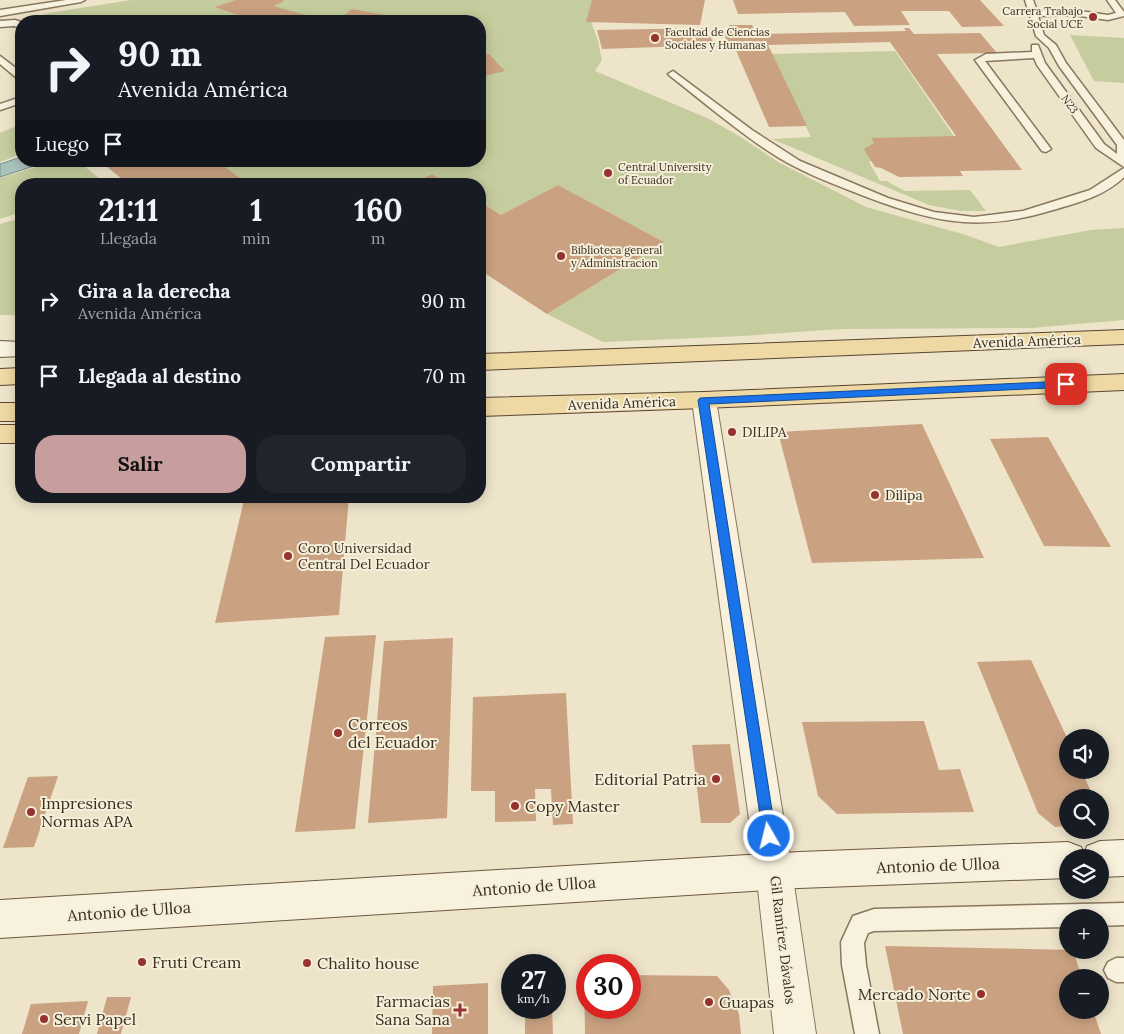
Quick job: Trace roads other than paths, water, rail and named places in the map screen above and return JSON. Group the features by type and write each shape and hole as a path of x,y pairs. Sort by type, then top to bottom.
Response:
{"main road":[{"name":"Avenida América","path":"486,362 1124,337"},
{"path":"0,377 15,376"},
{"name":"Avenida América","path":"486,407 704,400 1124,382"},
{"path":"0,412 15,412"},
{"path":"0,434 15,434"}],"street":[{"path":"0,349 15,349"},
{"name":"Gil Ramírez Dávalos","path":"704,400 774,871 795,1034"},
{"path":"1109,859 1124,858"},
{"name":"Antonio de Ulloa","path":"0,919 774,871 1059,860"}],"lane":[{"path":"0,13 80,0"},
{"name":"N23","path":"1029,0 1040,36 1053,47 1062,64 1122,145 1122,169"},
{"path":"1034,14 1086,14 1107,18 1121,14 1111,0"},
{"path":"1080,6 1086,14"},
{"path":"0,24 15,23"},
{"name":"N23","path":"1040,36 1035,47 1040,63 1100,146 1122,169"},
{"path":"1038,55 986,57 980,60 1046,149"},
{"path":"0,59 15,72"},
{"path":"673,74 760,140 796,162 850,187 937,217 987,220 1042,210 1101,190 1122,169"},
{"path":"0,106 15,102"},
{"path":"867,1034 854,965 852,942 861,924 874,920 1124,914"}],"water":[{"path":"15,159 15,167 31,167 0,177 0,164"}],"place":[{"name":"Carrera Trabajo Social UCE","path":"1093,17"},
{"name":"Facultad de Ciencias Sociales y Humanas","path":"655,38"},
{"name":"Central University of Ecuador","path":"608,173"},
{"name":"Biblioteca general y Administracion","path":"561,256"},
{"name":"DILIPA","path":"732,432"},
{"name":"Dilipa","path":"875,495"},
{"name":"Coro Universidad Central Del Ecuador","path":"288,556"},
{"name":"Correos del Ecuador","path":"338,733"},
{"name":"Editorial Patria","path":"716,779"},
{"name":"Copy Master","path":"515,806"},
{"name":"Impresiones Normas APA","path":"31,812"},
{"name":"Fruti Cream","path":"142,962"},
{"name":"Chalito house","path":"307,963"},
{"name":"Mercado Norte","path":"981,994"},
{"name":"Guapas","path":"709,1002"},
{"name":"Farmacias Sana Sana","path":"460,1010"},
{"name":"Servi Papel","path":"44,1019"}]}
